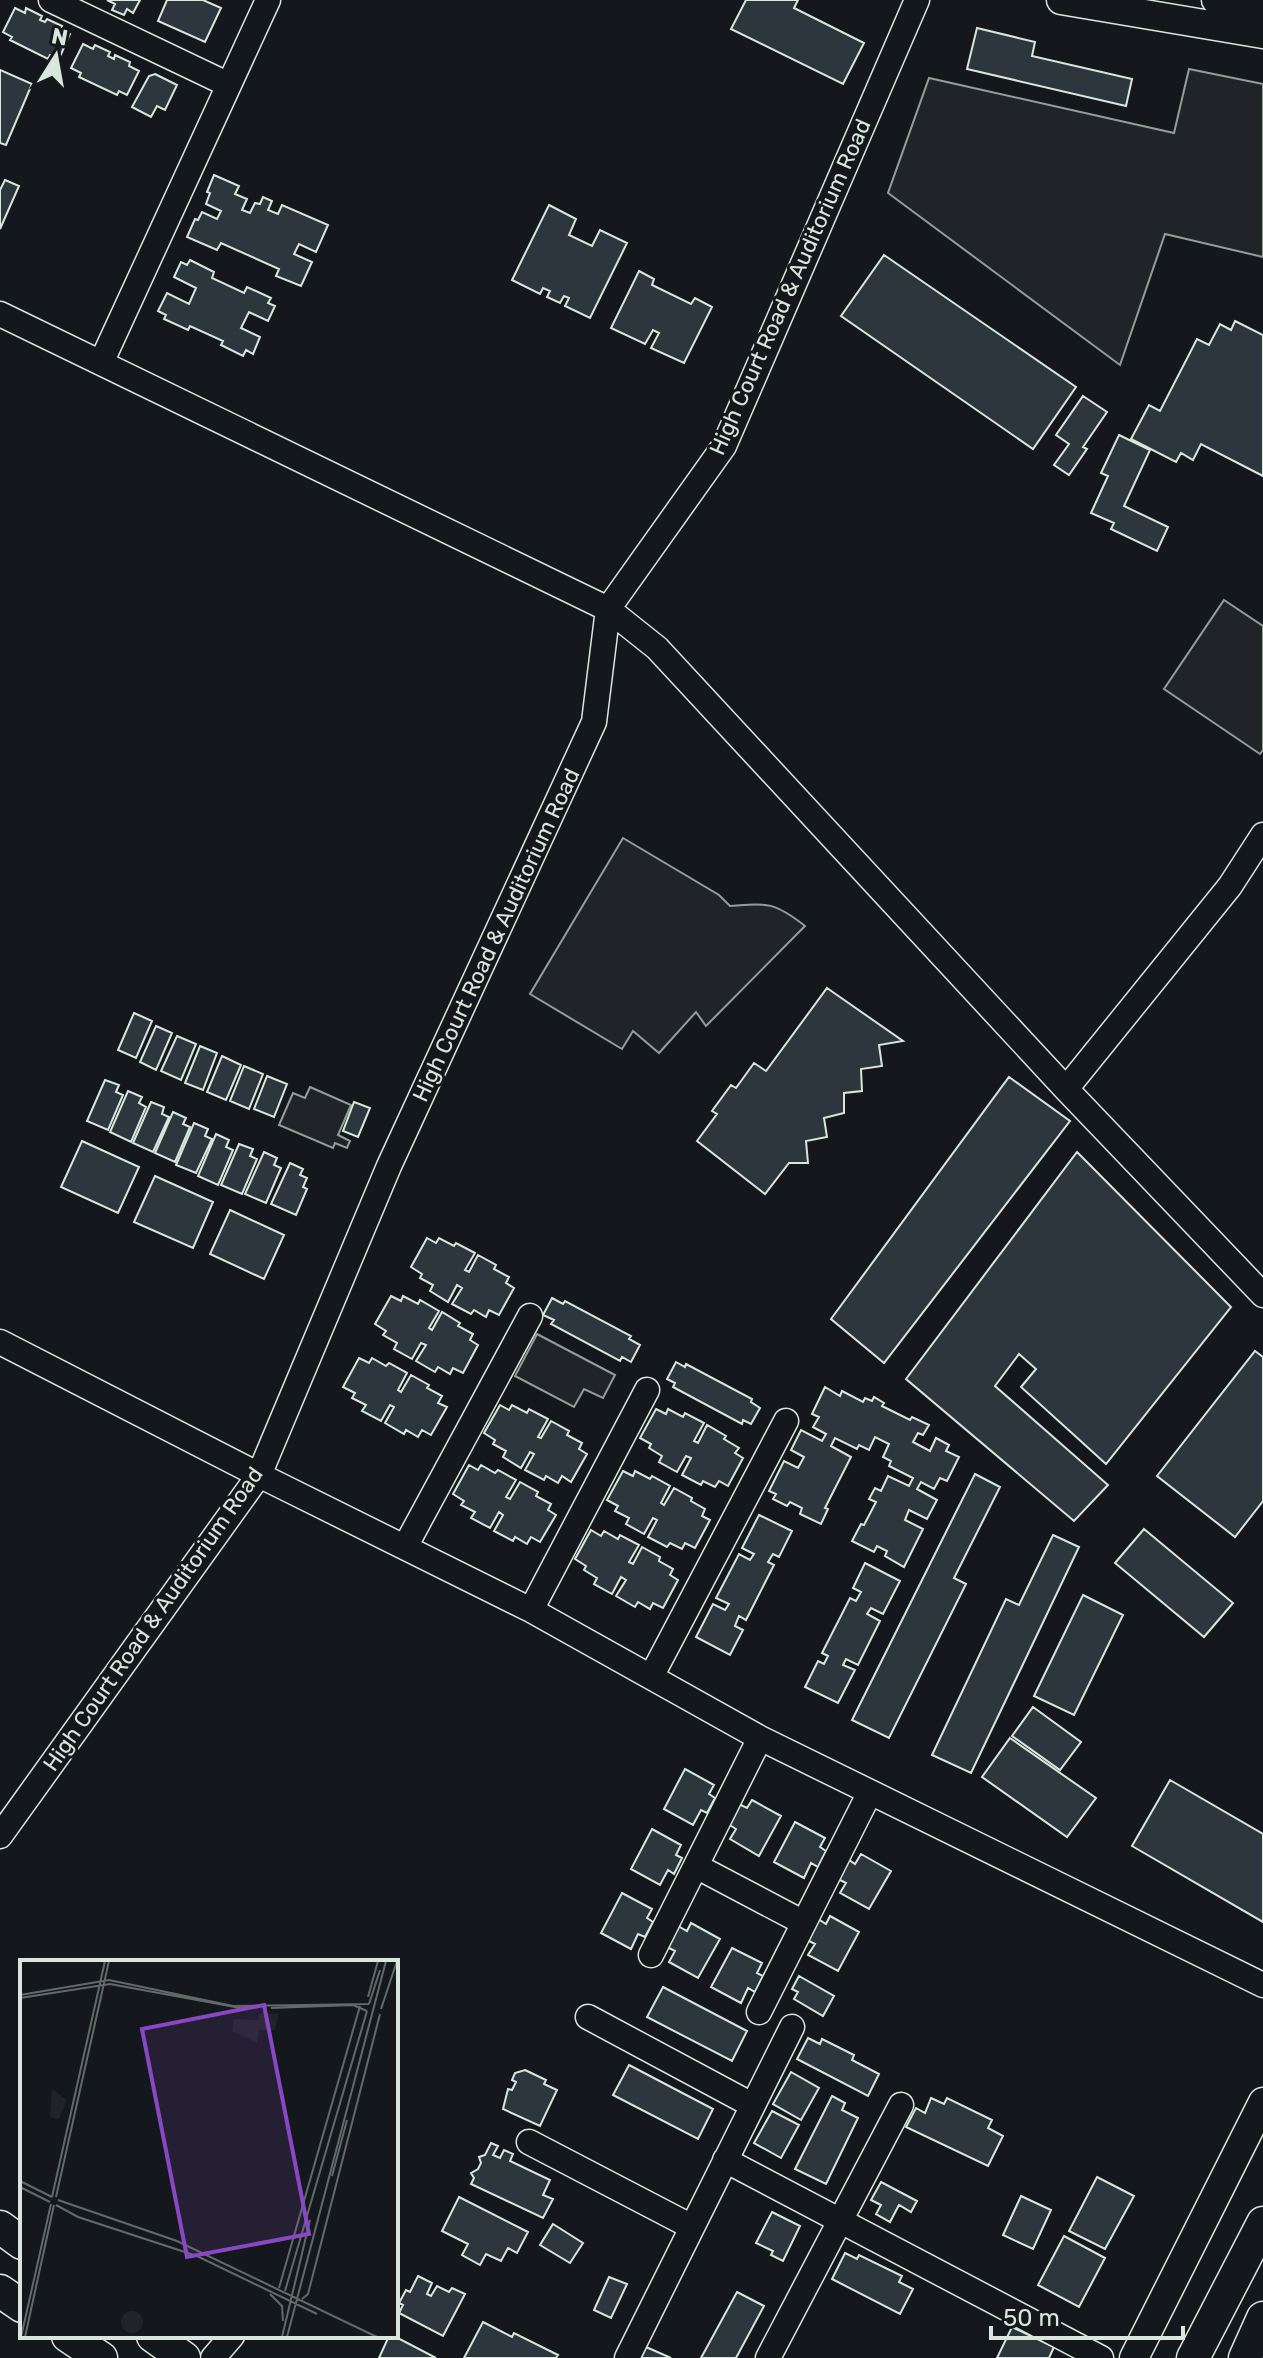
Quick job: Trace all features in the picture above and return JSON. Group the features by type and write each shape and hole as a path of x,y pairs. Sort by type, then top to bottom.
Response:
{"main road":[{"path":"1193,2358 1263,2223"},
{"path":"0,2227 20,2242"},
{"path":"0,2291 20,2305"},
{"path":"1245,2358 1263,2318"},
{"path":"57,2338 76,2358"},
{"path":"71,2338 101,2358"},
{"path":"156,2338 184,2358"}],"street":[{"path":"51,0 229,85"},
{"path":"101,363 268,0"},
{"name":"High Court Road & Auditorium Road","path":"0,1836 259,1475 389,1166 594,722 608,609 724,446 917,0"},
{"path":"1061,0 1263,34"},
{"path":"1216,0 1263,8"},
{"path":"0,314 608,609 657,648 1066,1089 1263,1295"},
{"path":"1066,1089 1230,886 1263,835"},
{"path":"405,1547 530,1316"},
{"path":"0,1342 531,1610 760,1738 1263,1985"},
{"path":"531,1610 647,1390"},
{"path":"651,1677 786,1421"},
{"path":"651,1955 760,1738"},
{"path":"759,2012 870,1792"},
{"path":"696,1866 804,1923"},
{"path":"588,2017 752,2105"},
{"path":"627,2358 792,2027"},
{"path":"1134,2358 1263,2102"},
{"path":"768,2358 901,2105"},
{"path":"529,2142 692,2227"},
{"path":"725,2160 1101,2358"},
{"path":"213,2358 230,2338"}],"shaded area":[{"path":"1189,69 1263,84 1263,257 1165,234 1120,365 888,193 929,78 1174,133"},
{"path":"1224,600 1263,626 1263,750 1260,754 1164,689"},
{"path":"623,838 719,895 730,906 770,906 805,926 706,1026 696,1012 659,1053 633,1031 622,1049 530,994"},
{"path":"310,1087 351,1105 338,1135 350,1141 347,1148 335,1143 333,1148 279,1125 293,1093 305,1098"},
{"path":"537,1334 615,1375 603,1398 584,1389 574,1407 515,1376"}],"building":[{"path":"107,0 140,0 133,13 127,9 124,15 112,10 115,4"},
{"path":"167,0 203,0 221,8 205,42 158,21"},
{"path":"746,0 798,0 794,8 864,43 843,84 731,29"},
{"path":"15,8 25,13 26,8 42,16 40,20 45,22 47,19 62,26 60,29 70,34 59,59 50,55 48,59 10,40 12,37 3,32"},
{"path":"977,28 1035,42 1032,56 1132,79 1126,106 967,69"},
{"path":"83,44 93,49 95,45 110,52 108,56 114,59 115,55 130,62 129,66 139,71 127,95 119,91 117,95 79,77 81,73 71,68"},
{"path":"0,70 32,84 6,145 0,143"},
{"path":"155,74 177,85 165,110 157,106 151,117 132,107 149,76"},
{"path":"214,175 239,186 235,194 247,199 242,210 250,213 255,203 260,204 263,197 272,201 268,210 278,214 282,205 328,225 316,252 299,244 294,254 312,262 301,286 276,276 279,269 221,243 217,250 187,237 195,219 198,220 202,212 217,219 221,211 206,204"},
{"path":"5,180 19,186 0,229 0,190"},
{"path":"549,205 576,219 569,235 592,246 600,230 627,243 590,318 565,306 569,298 564,296 560,303 547,297 550,291 543,288 540,294 512,280"},
{"path":"884,255 1076,387 1033,449 841,316"},
{"path":"190,260 214,272 212,278 244,293 247,287 271,298 268,303 275,306 268,321 249,312 241,328 260,337 253,354 246,350 243,356 221,345 223,341 190,326 188,330 164,319 166,315 158,311 167,293 189,304 196,288 174,277 181,262 187,265"},
{"path":"639,271 654,279 652,285 691,304 695,298 712,307 684,363 651,348 659,333 653,330 645,344 611,328"},
{"path":"1235,321 1263,335 1263,476 1201,444 1193,460 1181,453 1176,462 1131,439 1149,405 1160,411 1197,339 1209,345 1220,324 1231,330"},
{"path":"1083,396 1107,412 1083,447 1087,449 1069,475 1054,465 1069,444 1056,435"},
{"path":"1119,435 1150,450 1124,506 1168,527 1157,551 1111,529 1114,523 1091,513 1108,476 1101,473"},
{"path":"827,988 903,1041 879,1045 882,1066 861,1069 862,1091 844,1093 844,1113 824,1118 827,1137 806,1141 808,1163 789,1163 765,1194 697,1141 717,1114 712,1111 731,1085 736,1088 754,1063 766,1071"},
{"path":"134,1013 152,1021 136,1058 118,1050"},
{"path":"156,1026 172,1033 156,1070 140,1062"},
{"path":"177,1036 196,1044 181,1080 161,1071"},
{"path":"200,1046 217,1053 203,1090 185,1083"},
{"path":"222,1056 241,1065 226,1100 207,1092"},
{"path":"244,1066 263,1074 249,1109 230,1101"},
{"path":"267,1076 287,1084 274,1117 254,1109"},
{"path":"1009,1077 1070,1121 884,1363 831,1319"},
{"path":"105,1080 119,1085 116,1092 123,1095 108,1130 87,1121"},
{"path":"128,1091 142,1097 139,1103 146,1107 131,1142 110,1132"},
{"path":"151,1102 164,1107 162,1114 169,1117 153,1152 133,1143"},
{"path":"354,1102 370,1108 358,1137 343,1131"},
{"path":"173,1112 186,1118 183,1124 190,1127 175,1162 155,1153"},
{"path":"194,1123 208,1129 205,1136 212,1139 196,1173 176,1165"},
{"path":"216,1134 229,1140 226,1147 233,1150 218,1185 198,1176"},
{"path":"82,1141 139,1167 118,1213 61,1187"},
{"path":"239,1144 253,1149 250,1156 257,1159 242,1194 221,1185"},
{"path":"264,1152 277,1158 274,1165 281,1168 266,1203 245,1194"},
{"path":"1077,1152 1231,1307 1106,1464 1021,1387 1036,1369 1019,1354 995,1386 1108,1485 1074,1521 906,1379"},
{"path":"290,1163 303,1169 300,1175 307,1178 303,1187 307,1189 296,1215 271,1204"},
{"path":"155,1176 213,1202 193,1248 134,1222"},
{"path":"230,1210 284,1235 264,1279 210,1254"},
{"path":"427,1238 436,1243 439,1238 454,1246 456,1243 475,1253 465,1270 469,1272 478,1255 509,1277 506,1283 514,1288 499,1315 489,1310 486,1317 474,1310 471,1314 452,1304 462,1288 457,1285 448,1302 430,1291 433,1285 420,1278 422,1274 411,1267"},
{"path":"391,1296 401,1301 403,1296 418,1304 420,1300 439,1311 429,1328 432,1330 442,1312 473,1334 470,1340 478,1345 463,1373 453,1368 450,1374 438,1367 435,1372 416,1361 426,1345 421,1343 412,1359 394,1349 397,1343 383,1335 386,1331 375,1324"},
{"path":"552,1298 563,1304 565,1301 631,1336 629,1339 640,1345 631,1362 622,1357 620,1361 551,1324 554,1320 543,1315"},
{"path":"1255,1351 1263,1357 1263,1501 1235,1537 1157,1476"},
{"path":"359,1358 369,1363 372,1358 386,1366 389,1363 407,1373 398,1390 401,1392 411,1375 442,1396 438,1403 447,1407 431,1435 422,1430 418,1437 406,1430 404,1434 385,1423 394,1407 390,1405 381,1421 362,1411 366,1405 352,1398 355,1393 343,1387"},
{"path":"676,1362 685,1367 686,1364 752,1399 751,1402 760,1408 751,1424 743,1420 742,1424 673,1387 675,1383 667,1379"},
{"path":"825,1387 840,1396 842,1391 863,1402 865,1398 872,1401 874,1397 884,1403 882,1406 910,1420 912,1417 929,1425 923,1435 918,1433 913,1442 930,1451 936,1438 949,1445 946,1451 959,1457 947,1481 940,1478 934,1489 921,1482 917,1489 937,1500 927,1519 909,1510 905,1520 923,1529 904,1567 885,1556 887,1551 877,1546 874,1552 852,1541 876,1502 869,1499 875,1488 881,1491 888,1476 909,1486 913,1478 889,1466 891,1461 883,1457 889,1444 875,1437 869,1450 859,1445 857,1449 835,1438 831,1446 851,1457 825,1508 828,1509 821,1524 800,1514 802,1508 790,1502 787,1506 773,1499 776,1494 769,1491 784,1461 798,1468 804,1457 791,1450 801,1430 822,1441 826,1434 813,1427 819,1417 812,1414"},
{"path":"500,1405 509,1410 512,1405 527,1413 529,1409 548,1419 538,1437 541,1438 551,1421 582,1443 579,1449 587,1454 571,1482 562,1476 558,1483 546,1476 544,1480 525,1470 534,1454 530,1452 521,1468 503,1457 506,1451 493,1444 495,1440 484,1433"},
{"path":"656,1409 666,1414 668,1409 683,1417 685,1413 704,1423 694,1441 698,1443 707,1425 739,1448 735,1453 743,1458 728,1486 719,1481 715,1487 703,1481 701,1485 682,1475 691,1458 686,1456 677,1472 659,1462 662,1456 640,1438"},
{"path":"469,1465 478,1470 481,1465 495,1473 498,1470 516,1480 506,1497 510,1499 520,1482 551,1504 548,1510 556,1515 540,1542 531,1537 527,1544 515,1537 513,1541 494,1531 503,1515 499,1512 490,1528 471,1518 475,1512 461,1505 464,1501 453,1494"},
{"path":"623,1471 633,1476 635,1471 650,1479 652,1476 670,1486 661,1503 664,1505 674,1488 705,1509 702,1516 710,1520 695,1548 685,1543 682,1549 670,1543 667,1547 648,1537 657,1520 653,1518 644,1534 626,1524 629,1518 615,1511 618,1506 607,1500"},
{"path":"975,1474 1000,1487 954,1578 966,1584 889,1738 852,1720"},
{"path":"759,1515 792,1531 779,1557 773,1554 768,1562 774,1565 746,1620 739,1616 735,1626 743,1630 730,1655 696,1637 713,1604 725,1610 729,1604 716,1598 739,1554 750,1560 754,1554 742,1548"},
{"path":"1144,1529 1233,1603 1204,1637 1115,1563"},
{"path":"591,1530 601,1536 604,1531 618,1539 620,1535 639,1545 629,1562 633,1564 642,1547 673,1569 670,1575 678,1580 663,1608 653,1603 650,1609 638,1602 635,1607 616,1596 626,1580 621,1577 612,1594 594,1584 597,1578 584,1570 586,1566 575,1559"},
{"path":"1053,1535 1079,1547 971,1773 932,1755 1006,1599 1019,1605"},
{"path":"865,1563 900,1581 883,1614 871,1608 867,1614 880,1621 858,1665 846,1659 843,1665 855,1670 838,1703 805,1687 818,1661 824,1664 828,1656 822,1653 850,1598 856,1601 861,1592 853,1588"},
{"path":"1083,1595 1123,1615 1074,1715 1034,1696"},
{"path":"1033,1707 1081,1742 1060,1770 1012,1736"},
{"path":"1010,1738 1096,1798 1067,1837 982,1777"},
{"path":"685,1769 714,1785 709,1794 715,1798 707,1813 701,1810 693,1825 664,1809"},
{"path":"1170,1780 1263,1834 1263,1922 1132,1846"},
{"path":"752,1800 781,1816 759,1856 730,1839 736,1829 728,1824 739,1804 747,1808"},
{"path":"795,1822 825,1838 820,1847 826,1851 818,1867 811,1863 804,1878 774,1862"},
{"path":"652,1829 681,1845 676,1855 682,1858 674,1874 668,1870 660,1885 631,1869"},
{"path":"861,1854 891,1871 869,1909 840,1893 846,1883 838,1879 849,1860 855,1864"},
{"path":"622,1893 652,1909 647,1918 653,1922 645,1937 638,1934 631,1949 601,1933"},
{"path":"830,1916 859,1932 838,1971 808,1955 815,1944 807,1940 818,1919 826,1924"},
{"path":"691,1923 720,1939 698,1978 669,1962 675,1951 667,1947 678,1926 687,1931"},
{"path":"732,1948 762,1963 757,1973 763,1976 755,1992 748,1988 741,2003 711,1987"},
{"path":"799,1976 834,1996 823,2016 794,1999 798,1992 792,1989"},
{"path":"663,1987 747,2031 732,2061 647,2017"},
{"path":"808,2038 820,2044 822,2039 854,2055 852,2060 879,2074 868,2096 797,2059"},
{"path":"629,2065 713,2109 698,2139 613,2095"},
{"path":"525,2070 546,2080 544,2084 557,2090 540,2126 503,2109 508,2089 512,2090 516,2082 512,2080 515,2073"},
{"path":"791,2072 819,2088 801,2120 773,2104"},
{"path":"832,2096 845,2103 842,2110 858,2118 826,2184 795,2169"},
{"path":"931,2098 944,2104 947,2098 992,2120 988,2128 1003,2136 988,2166 906,2127 916,2108 925,2113"},
{"path":"772,2111 799,2125 781,2158 754,2143"},
{"path":"491,2143 498,2146 493,2155 500,2158 504,2150 513,2154 510,2161 550,2180 543,2195 553,2199 543,2218 471,2184 474,2178 471,2173 478,2169 481,2163 479,2157 485,2155"},
{"path":"1097,2177 1134,2196 1105,2249 1069,2231"},
{"path":"881,2182 917,2201 911,2212 899,2205 890,2222 876,2214 881,2205 871,2200"},
{"path":"1021,2196 1051,2210 1033,2249 1003,2235"},
{"path":"459,2197 528,2232 517,2253 508,2248 501,2261 486,2254 480,2265 462,2255 468,2244 442,2231"},
{"path":"772,2212 800,2226 783,2261 771,2255 773,2251 756,2243"},
{"path":"553,2224 583,2243 570,2263 540,2245"},
{"path":"1064,2236 1105,2258 1079,2307 1038,2285"},
{"path":"845,2253 857,2259 859,2255 902,2276 899,2282 913,2289 900,2314 832,2279"},
{"path":"418,2276 432,2283 427,2294 431,2296 437,2286 449,2292 452,2288 465,2294 443,2336 399,2313 403,2305 399,2303 406,2290 410,2292"},
{"path":"609,2277 627,2284 611,2318 594,2310"},
{"path":"737,2292 764,2306 736,2358 701,2358"},
{"path":"483,2322 512,2337 514,2333 558,2355 556,2358 464,2358"},
{"path":"1012,2327 1054,2347 1049,2358 997,2358"},
{"path":"388,2338 398,2338 436,2358 379,2358"},
{"path":"646,2347 671,2358 641,2358"}]}
